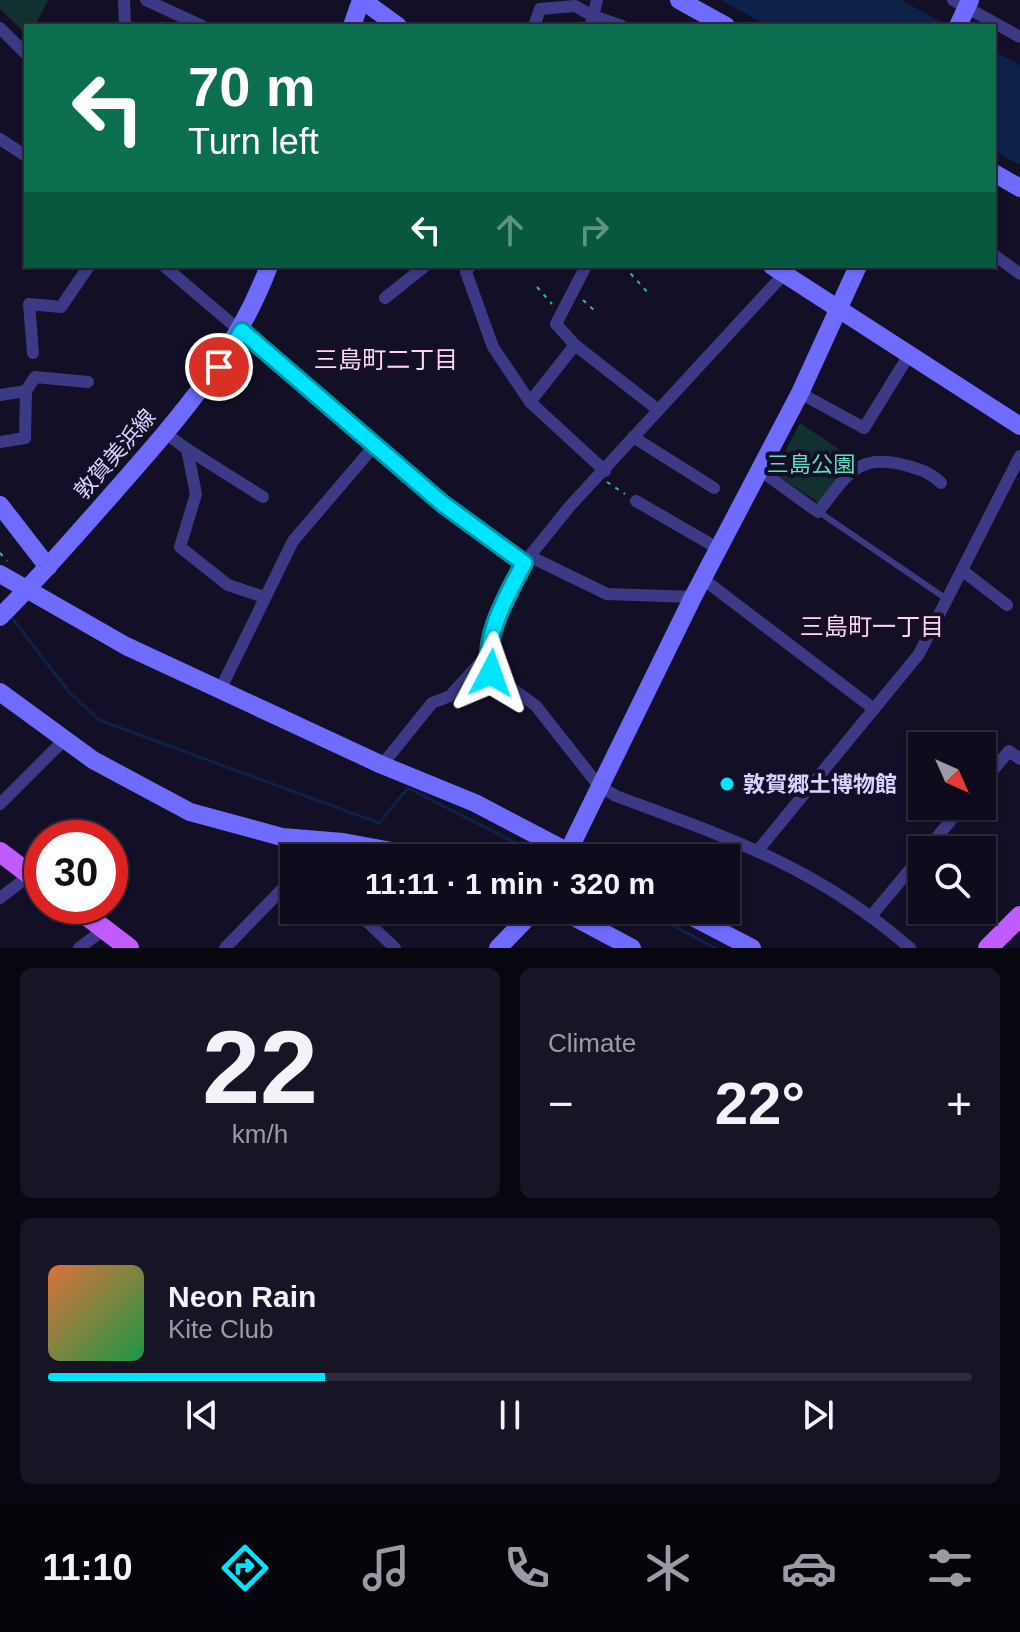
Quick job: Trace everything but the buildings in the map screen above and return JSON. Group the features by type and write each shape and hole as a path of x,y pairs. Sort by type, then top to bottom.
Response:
{"main road":[{"path":"0,852 24,871"},
{"path":"100,924 129,948"},
{"path":"988,948 1017,925"}],"street":[{"path":"124,0 125,24"},
{"path":"146,0 198,24"},
{"path":"353,24 362,0 395,24"},
{"path":"535,24 540,9 575,6 591,21 597,0"},
{"path":"679,0 722,24"},
{"path":"962,11 991,24"},
{"path":"996,26 1020,37"},
{"path":"0,28 24,52"},
{"path":"0,139 24,155"},
{"path":"996,174 1020,188"},
{"path":"996,256 1020,274"},
{"path":"33,353 29,304 61,307 88,268"},
{"path":"166,268 443,504 528,560 607,594 693,597"},
{"name":"敦賀美浜線","path":"0,617 48,567 219,367 242,331 268,268"},
{"path":"385,298 422,268"},
{"path":"467,268 493,347 530,402 602,474"},
{"path":"585,268 556,324 575,345 657,409"},
{"path":"576,844 599,786 800,393 857,268"},
{"path":"382,765 432,703 450,696 486,656 505,600 528,560 570,506 602,474 778,270 1020,426"},
{"path":"530,402 575,345"},
{"path":"800,393 864,428 909,355"},
{"path":"0,442 25,438 26,391 35,377 88,382"},
{"path":"0,395 26,391"},
{"path":"165,433 263,497"},
{"path":"633,437 714,488"},
{"path":"220,690 293,541 375,445"},
{"path":"187,449 196,494 180,547 228,585 264,597"},
{"path":"759,849 919,654 1020,456"},
{"path":"761,471 818,512 853,469 883,458 931,472 941,483"},
{"path":"636,501 719,549"},
{"path":"0,505 48,567"},
{"path":"963,571 1007,605"},
{"path":"0,574 126,646 382,765 475,803 549,844"},
{"path":"703,579 874,709"},
{"path":"486,656 491,673 536,706 599,786 616,796 759,849 826,883 872,915 910,948"},
{"path":"0,692 63,741 190,812 282,837 354,844"},
{"path":"0,804 63,741"},
{"path":"996,766 1009,751 1020,759"},
{"path":"938,836 951,820"},
{"path":"282,837 289,844"},
{"path":"872,915 908,872"},
{"path":"0,898 24,886"},
{"path":"225,948 280,891"},
{"path":"370,924 395,948"},
{"path":"498,948 521,924"},
{"path":"587,924 632,948"},
{"path":"706,924 752,948"},
{"path":"79,948 106,928"}],"lane":[{"path":"818,512 948,600"}],"path":[{"path":"626,268 648,293"},
{"path":"537,287 561,313"},
{"path":"573,289 597,313"},
{"path":"602,474 636,501"}],"green space":[{"path":"0,0 48,0 36,24 24,24 24,32 0,9"},
{"name":"三島公園","path":"800,423 843,452 850,466 819,503 774,473"}],"water":[{"path":"721,0 901,0 945,24 764,24"},
{"path":"996,52 1020,65 1020,165 996,152"}],"waterway":[{"path":"12,618 69,692 99,720 379,823 408,788 518,844"},
{"path":"670,924 715,948"}],"place":[{"name":"敦賀郷土博物館","path":"727,784"}],"district":[{"name":"三島町二丁目","path":"386,359"},
{"name":"三島町一丁目","path":"872,626"}],"route":[{"path":"219,367 242,331 443,504 524,563 505,600 486,656 491,673"}]}
